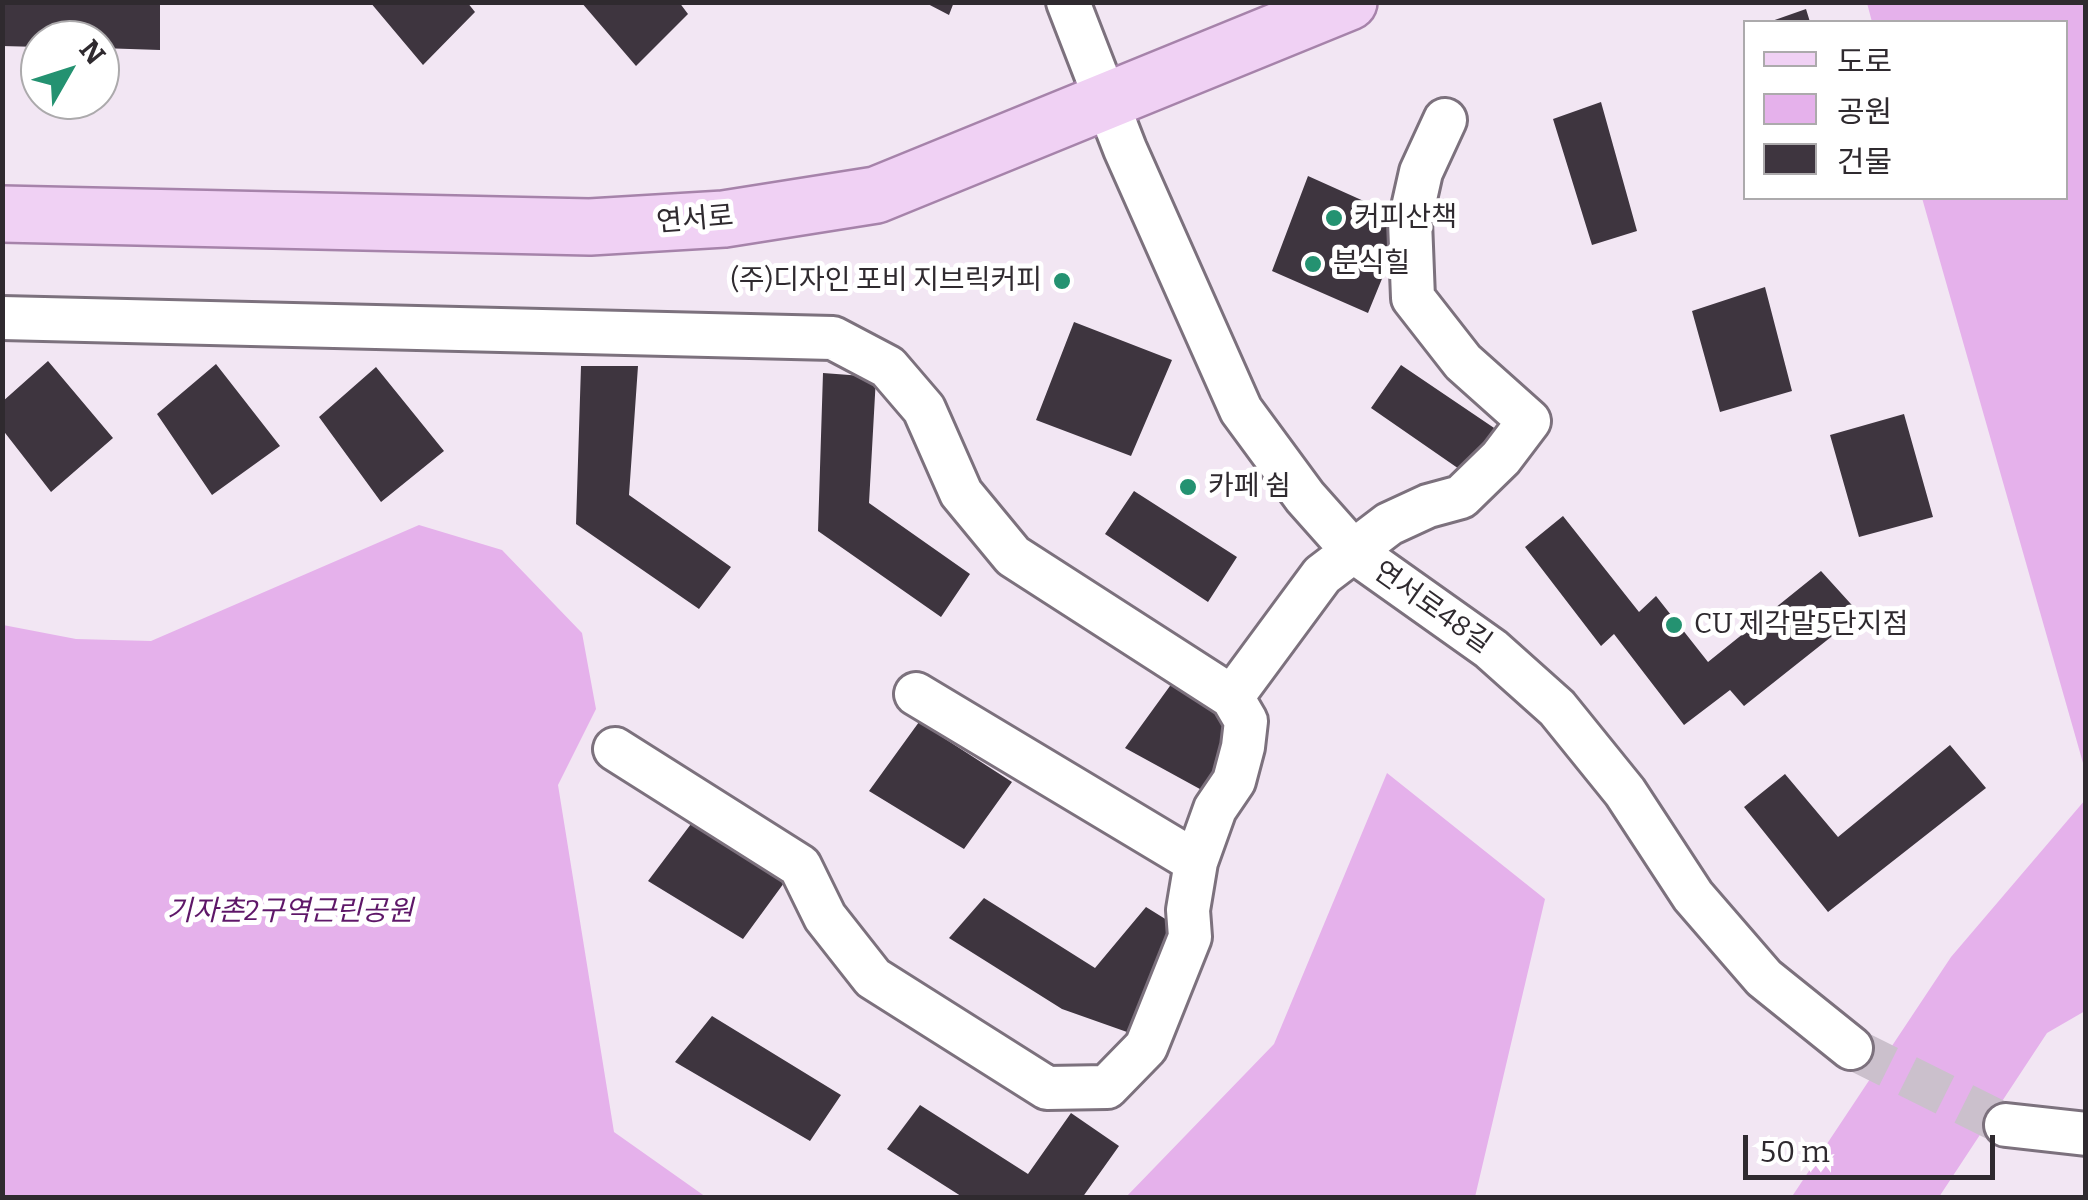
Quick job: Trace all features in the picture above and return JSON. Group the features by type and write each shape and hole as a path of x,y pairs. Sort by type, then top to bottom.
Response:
{"main road":[{"name":"연서로","path":"2,214 590,227 724,220 876,195 1349,2"}],"street":[{"name":"연서로48길","path":"1068,2 1106,102 1241,410 1306,497 1354,551 1491,649 1557,708 1625,792 1693,896 1764,978 1851,1048"},
{"path":"1232,697 1322,575 1389,524 1462,496 1501,458 1529,421 1463,362 1413,298 1410,221 1421,172 1445,120"},
{"path":"2,318 834,338 888,367 912,395 924,410 961,492 1013,556 1232,697 1246,721 1234,781 1215,809 1196,862 1188,910 1190,938 1146,1048 1107,1088 1047,1088 873,978 825,917 800,866 614,749"},
{"path":"916,694 1196,862"},
{"path":"2006,1126 2086,1134"}],"green space":[{"path":"1867,3 2085,3 2085,770 1923,200 2068,200 2068,20 1871,20"},
{"name":"기자촌2구역근린공원","path":"419,525 502,550 582,633 596,709 558,785 614,1132 706,1197 3,1197 3,625 76,639 151,641"},
{"path":"1387,773 1545,899 1475,1197 1126,1197 1274,1044"},
{"path":"2085,800 2085,1011 2047,1033 1939,1197 1791,1198 1951,957"}],"building":[{"path":"2,2 160,2 160,50 120,49 120,20 20,20 20,46 2,46"},
{"path":"370,2 467,2 475,12 423,65"},
{"path":"581,2 679,2 688,14 636,66"},
{"path":"924,2 954,2 949,15"},
{"path":"1806,9 1809,20 1775,20"},
{"path":"1601,102 1637,231 1592,245 1553,119"},
{"path":"1308,176 1406,220 1368,313 1272,271"},
{"path":"1765,287 1792,391 1720,412 1692,311"},
{"path":"1074,322 1172,360 1131,456 1036,420"},
{"path":"48,361 113,438 51,492 2,429 2,402"},
{"path":"216,364 280,446 212,495 157,414"},
{"path":"1401,365 1503,434 1475,480 1371,408"},
{"path":"581,366 638,366 629,495 731,567 699,609 576,524"},
{"path":"376,367 444,451 381,502 319,417"},
{"path":"823,373 876,377 869,503 970,574 941,617 818,531"},
{"path":"1904,414 1933,517 1859,537 1830,435"},
{"path":"1134,491 1237,557 1208,602 1105,534"},
{"path":"1563,516 1639,612 1656,596 1708,662 1821,571 1860,614 1744,706 1730,690 1684,725 1614,634 1601,646 1525,547"},
{"path":"1175,679 1237,725 1209,794 1125,748"},
{"path":"919,722 1012,782 964,849 869,791"},
{"path":"1950,745 1986,788 1828,912 1744,807 1785,774 1838,837"},
{"path":"700,812 792,872 743,939 648,881"},
{"path":"984,898 1095,968 1146,907 1175,925 1176,950 1127,1032 1062,1009 949,938"},
{"path":"712,1016 841,1095 810,1141 675,1062"},
{"path":"920,1105 1028,1174 1071,1113 1119,1146 1082,1198 964,1198 887,1149"}],"tunnel":[{"path":"1851,1048 2006,1125"}],"place":[{"name":"커피산책","path":"1334,218"},
{"name":"분식힐","path":"1313,264"},
{"name":"(주)디자인 포비 지브릭커피","path":"1062,281"},
{"name":"카페 쉼","path":"1188,487"},
{"name":"CU 제각말5단지점","path":"1674,625"}]}
